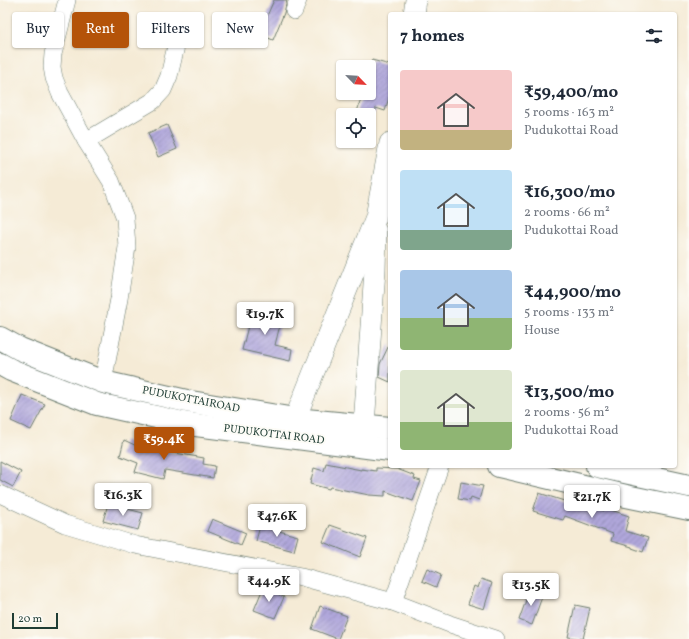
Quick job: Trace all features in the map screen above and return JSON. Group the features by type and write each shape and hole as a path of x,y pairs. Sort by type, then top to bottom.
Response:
{"highway":[{"name":"PUDUKOTTAIROAD","path":"0,338 20,349 103,382 192,402 294,419 388,428"},
{"name":"PUDUKOTTAI ROAD","path":"0,364 11,370 97,404 188,424 388,450"},
{"path":"508,468 626,496 689,509"},
{"path":"606,468 689,486"}],"street":[{"path":"67,0 53,54 52,67 54,78 60,93 86,141 111,181 125,218 127,247 119,299 103,382"},
{"path":"414,12 416,0"},
{"path":"86,141 153,101 163,90 169,76 175,48"},
{"path":"364,425 375,270 376,217 388,154"},
{"path":"294,419 376,217"},
{"path":"393,602 439,468"},
{"path":"0,494 65,524 135,545 301,577 393,602 450,624 496,639"}],"building":[{"path":"274,0 287,0 284,13 273,40 268,38 268,14"},
{"path":"376,61 388,64 388,101 385,111 376,108 358,108 361,100 376,100"},
{"path":"167,125 177,149 158,157 148,133"},
{"path":"252,310 282,317 275,345 292,349 290,361 242,350"},
{"path":"388,347 388,381 379,377 380,364"},
{"path":"22,395 45,404 31,430 11,421"},
{"path":"124,440 141,448 143,443 170,449 169,452 204,458 203,464 215,466 213,478 165,470 163,479 135,472 138,463 120,456"},
{"path":"0,461 21,472 13,487 0,480"},
{"path":"326,463 361,470 376,471 376,468 397,469 415,476 414,479 421,481 413,501 385,491 385,496 369,495 330,487 329,489 310,484 314,468 324,471"},
{"path":"461,482 483,486 479,500 471,497 470,501 458,499"},
{"path":"539,493 583,507 585,503 604,511 605,508 629,516 625,531 648,538 643,552 611,541 613,534 565,516 563,520 533,511"},
{"path":"108,504 143,513 138,530 103,521"},
{"path":"212,519 246,533 241,545 207,531"},
{"path":"330,525 367,538 360,557 323,542"},
{"path":"260,526 298,536 294,551 256,541"},
{"path":"427,569 441,575 436,587 422,581"},
{"path":"481,579 492,583 484,609 468,604 474,586 478,588"},
{"path":"263,588 284,597 275,618 254,610"},
{"path":"530,589 543,594 532,625 519,620"},
{"path":"575,605 590,608 583,639 568,637"},
{"path":"320,606 347,616 338,639 312,629"}]}
